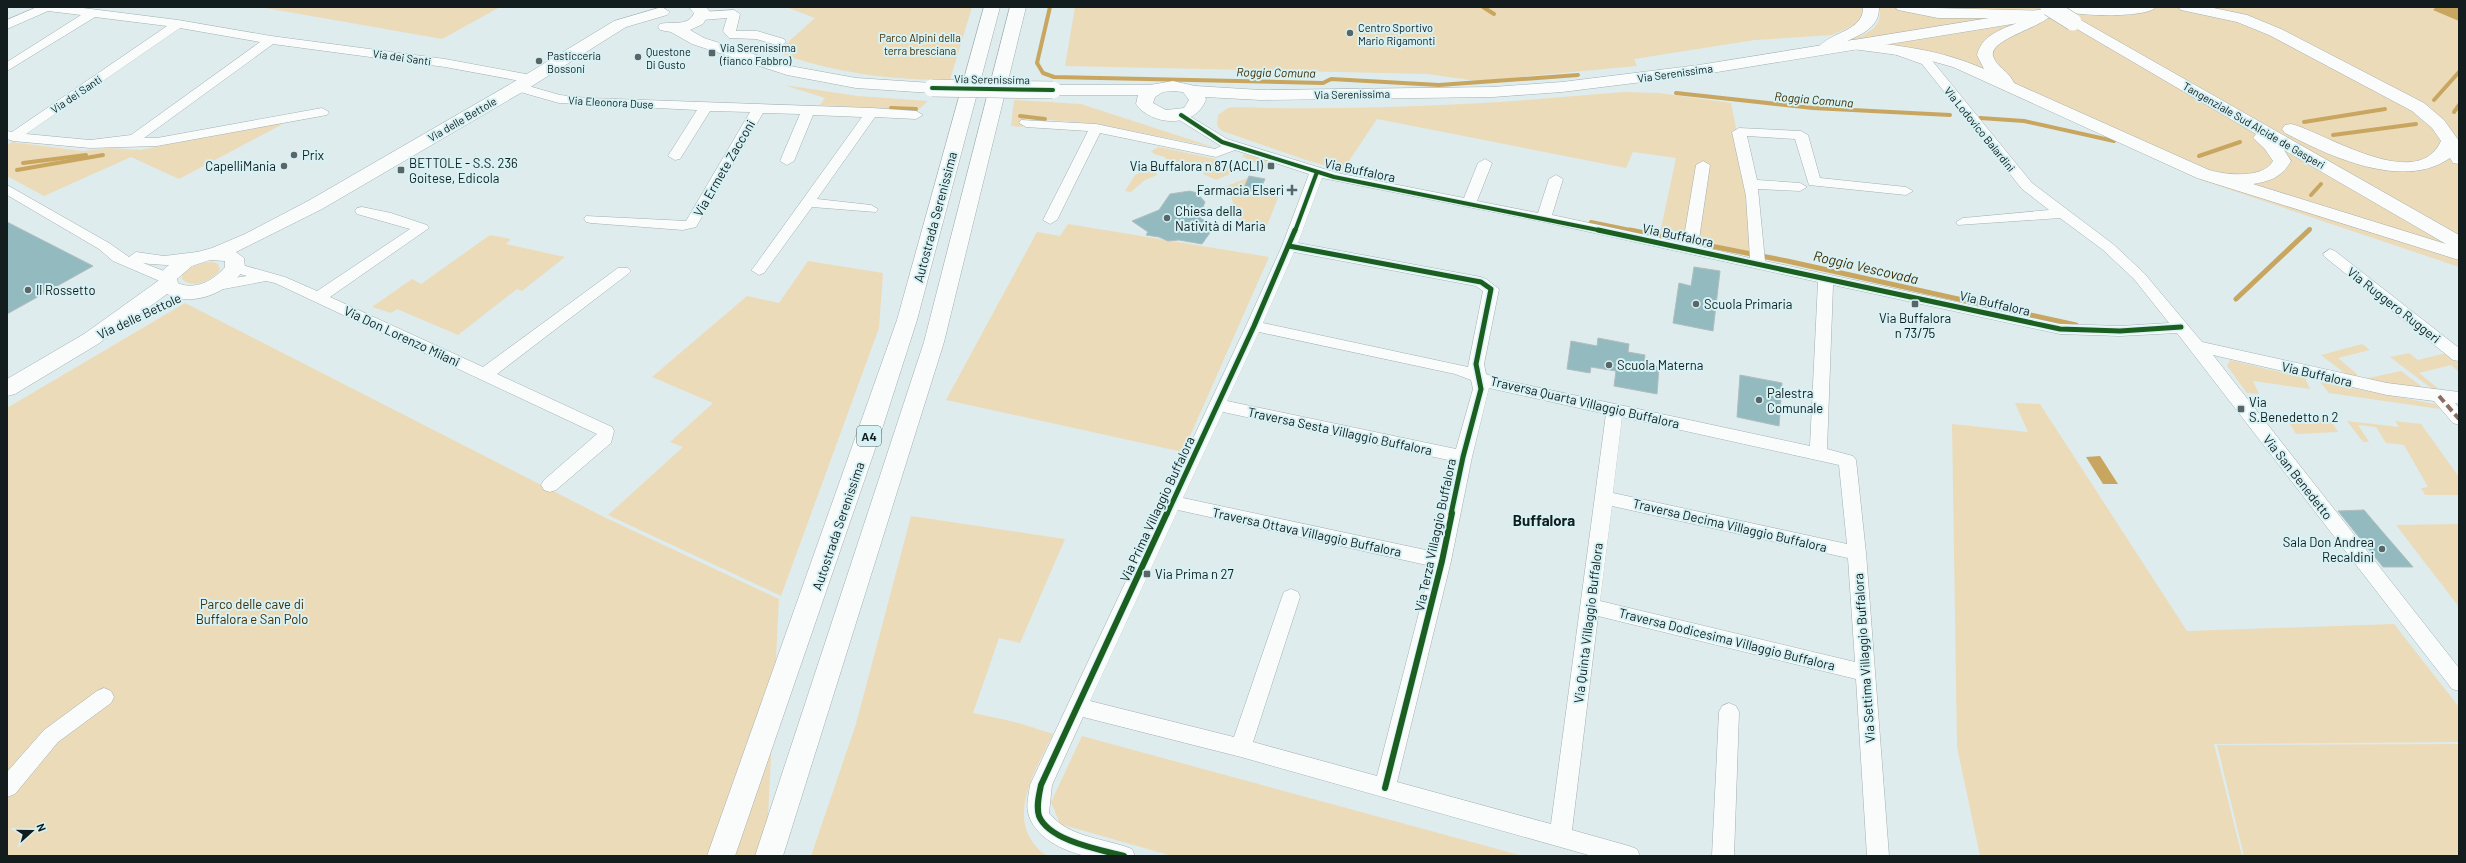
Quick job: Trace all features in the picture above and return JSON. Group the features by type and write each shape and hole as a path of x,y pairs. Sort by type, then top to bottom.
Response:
{"main road":[{"name":"Autostrada Serenissima","path":"721,856 871,429 907,320 992,7"},
{"path":"769,856 934,342 1018,7"},
{"path":"1825,49 1834,40 1863,28 1870,20 1871,7"},
{"path":"1903,7 1937,14 1965,15 2046,10"},
{"path":"2076,12 2148,7"},
{"path":"2186,7 2241,18 2275,32 2418,107 2434,118 2450,141 2459,159"},
{"path":"2254,7 2259,16 2275,32"},
{"path":"2012,86 1996,74 1988,63 1986,51 1989,43 2005,31 2036,22 2046,10"},
{"name":"Via Serenissima","path":"664,14 675,28 694,40 761,63 822,78 932,88 1053,90 1148,97 1173,86 1195,97 1493,92 1562,87 1698,70 1851,45 2046,10"},
{"name":"Tangenziale Sud Alcide de Gasperi","path":"2046,10 2076,12 2179,73 2459,232"},
{"path":"675,28 688,25 700,12 718,47"},
{"name":"Tangenziale Sud Alcide de Gasperi","path":"2076,12 2113,45 2459,243"},
{"name":"Via delle Bettole","path":"90,339 167,282 177,266 197,257 217,253 247,241 315,205 525,83 609,32 664,14"},
{"path":"1851,45 1923,53 1959,64 2012,86 2203,174 2459,254"},
{"path":"2113,45 2146,70 2271,144 2282,161 2280,167 2273,173 2252,179 2233,179 2203,174"},
{"path":"2179,73 2226,92 2314,142 2358,160 2395,166 2418,165 2432,161 2443,154 2450,141"},
{"name":"Via Serenissima","path":"1148,97 1154,113 1162,116 1181,115 1189,112 1195,97"},
{"name":"Via delle Bettole","path":"7,389 90,339 188,292 213,286 227,278 246,252 315,205"},
{"path":"217,253 230,255 236,265"},
{"path":"167,282 172,290 188,292"}],"street":[{"name":"Via dei Santi","path":"47,7 178,24 271,40 445,62 525,83"},
{"path":"7,25 47,7"},
{"path":"7,67 97,14 112,7"},
{"path":"700,12 734,14 729,31 733,34 756,35 780,42"},
{"name":"Via dei Santi","path":"10,136 178,24"},
{"name":"Via dei Santi","path":"123,143 136,138 271,40"},
{"name":"Via Lodovico Balardini","path":"1895,50 1926,61 2018,177 2027,186 2114,252 2139,276 2181,327"},
{"name":"Via Eleonora Duse","path":"525,83 543,95 573,101 809,109 916,115"},
{"path":"675,156 706,106"},
{"name":"Via Ermete Zacconi","path":"591,219 683,226 692,224 759,108"},
{"path":"786,161 809,109"},
{"name":"Via dei Santi","path":"10,136 60,142 123,143 135,145 322,112"},
{"path":"759,270 872,112"},
{"name":"Via Buffalora","path":"1181,115 1222,142 1317,172 1544,218 1691,243 1757,258 1826,277 2060,329 2102,332 2141,332 2181,327"},
{"path":"1026,123 1096,128 1216,153 1234,146"},
{"path":"1050,220 1096,128"},
{"path":"1757,258 1750,184 1738,132 1801,135 1814,182 1906,191"},
{"path":"1469,203 1485,163"},
{"path":"1691,243 1703,165"},
{"name":"Via Prima Villaggio Buffalora","path":"1124,856 1072,840 1050,830 1040,818 1038,802 1041,785 1254,326 1289,246 1317,172"},
{"path":"1544,218 1556,179"},
{"path":"1750,184 1800,187"},
{"path":"7,188 104,246 148,260 173,260 197,257"},
{"path":"809,202 871,209"},
{"path":"319,297 422,228 386,216 362,211"},
{"path":"1963,222 2062,213"},
{"path":"104,246 113,255 123,261 146,268 167,282"},
{"name":"Via Terza Villaggio Buffalora","path":"1289,246 1481,282 1489,286 1492,292 1476,364 1481,389 1463,457 1442,561 1384,788"},
{"name":"Via Ruggero Ruggeri","path":"2330,254 2459,356"},
{"name":"Via Don Lorenzo Milani","path":"236,265 277,279 319,297 606,431 605,439 550,484"},
{"path":"486,374 623,271"},
{"path":"1818,453 1826,277"},
{"name":"Via Don Lorenzo Milani","path":"213,286 247,280 277,279"},
{"name":"Traversa Quarta Villaggio Buffalora","path":"1254,326 1459,369 1495,384 1847,460"},
{"name":"Via San Benedetto","path":"2181,327 2459,682"},
{"name":"Via Buffalora","path":"2197,346 2345,381 2459,398"},
{"path":"2439,396 2459,419"},
{"name":"Traversa Sesta Villaggio Buffalora","path":"1218,405 1463,457"},
{"name":"Via Quinta Villaggio Buffalora","path":"1560,836 1615,410"},
{"name":"Via Settima Villaggio Buffalora","path":"1847,460 1857,553 1878,856"},
{"name":"Traversa Decima Villaggio Buffalora","path":"1603,497 1857,553"},
{"name":"Traversa Ottava Villaggio Buffalora","path":"1172,502 1442,561"},
{"path":"1241,748 1290,597"},
{"name":"Traversa Dodicesima Villaggio Buffalora","path":"1590,606 1865,673"},
{"path":"7,787 51,736 104,698"},
{"path":"1077,707 1241,748 1629,856"},
{"path":"1723,856 1728,712"}],"green space":[{"path":"260,7 500,7 442,39"},
{"name":"Parco Alpini della terra bresciana","path":"786,7 972,7 950,80 928,80 862,74 819,65 777,52 815,18"},
{"name":"Centro Sportivo Mario Rigamonti","path":"1075,7 1867,7 1861,22 1832,35 1755,40 1634,59 1637,66 1477,81 1427,74 1065,66"},
{"path":"1876,7 2459,7 2459,267 2201,180 1973,75 1950,66 1847,41 1865,34 1875,27 1880,17 1880,10"},
{"path":"784,85 858,96 928,101 917,111 820,105 825,98"},
{"path":"1624,92 1659,93 1731,103 1750,197 1752,252 1660,233 1676,158 1633,152 1626,168 1377,119 1343,170 1309,161 1222,131 1217,126 1218,115 1228,108 1235,107 1368,108 1501,102"},
{"path":"1014,100 1081,104 1213,147 1097,124 1025,118 1022,127 1011,126"},
{"path":"281,122 281,125 179,179 131,157 44,196 7,176 7,145 12,142 82,151 108,148 140,150"},
{"path":"1159,147 1240,164 1235,172 1216,180 1203,174 1208,165 1193,162 1188,172 1174,172 1165,157 1154,154 1151,151"},
{"path":"1244,154 1270,162 1266,169 1242,156"},
{"path":"1152,166 1157,175 1145,180 1131,192 1125,191 1135,175"},
{"path":"1248,178 1242,194 1252,195 1254,191 1279,195 1265,231 1236,226 1242,209 1234,207 1230,193 1224,187"},
{"path":"1068,224 1269,257 1183,452 946,400 1037,232 1060,236"},
{"path":"490,235 511,239 506,244 565,257 522,291 517,289 458,335 397,309 391,313 372,307 412,279 421,284"},
{"path":"808,261 883,273 879,328 781,596 608,515 683,447 670,442 713,403 652,377 747,296 779,303"},
{"path":"213,262 218,264 220,270 208,280 197,284 191,284 182,279 182,276 192,267"},
{"name":"Parco delle cave di Buffalora e San Polo","path":"185,303 606,518 779,599 766,856 7,856 7,408"},
{"path":"2362,344 2370,350 2338,358 2358,375 2350,377 2321,355"},
{"path":"2409,353 2418,360 2446,353 2459,363 2459,372 2451,365 2419,373 2441,391 2435,391 2390,357"},
{"path":"2230,360 2305,378 2310,389 2253,381 2259,394 2247,393 2227,366"},
{"path":"2401,371 2425,389 2373,382 2368,378"},
{"path":"2320,382 2435,404 2440,409 2329,393"},
{"path":"2015,403 2040,404 2187,631 2394,624 2459,707 2459,742 2214,744 2242,856 1980,856 1957,747 1952,424 2028,432"},
{"path":"2284,414 2330,419 2338,432 2296,434"},
{"path":"2347,421 2399,427 2395,421 2421,424 2459,477 2459,495 2425,495 2421,488 2428,487 2404,445 2386,443 2376,427 2358,425 2369,442 2363,442"},
{"path":"911,516 1065,539 1020,643 999,638 973,713 1015,722 1053,734 1031,780 1026,797 1024,813 1026,829 1033,843 1047,856 811,856 856,724"},
{"path":"2459,524 2459,607 2396,525"},
{"path":"1082,736 1523,856 1172,856 1060,824 1051,802"},
{"path":"2459,744 2459,856 2244,856 2217,745"}],"shaded area":[{"path":"2436,7 2459,7 2459,21 2433,10"},
{"path":"2100,456 2118,484 2103,484 2086,457"}],"building":[{"path":"1249,176 1265,179 1259,192 1243,190"},
{"name":"Chiesa della Natività di Maria","path":"1190,191 1197,193 1205,202 1199,217 1214,227 1202,244 1179,240 1168,241 1159,237 1146,235 1148,232 1132,221 1159,210 1170,194"},
{"name":"Il Rossetto","path":"7,222 93,266 7,314"},
{"name":"Scuola Primaria","path":"1694,267 1720,271 1713,331 1673,323 1679,283 1691,286"},
{"name":"Scuola Materna","path":"1598,338 1629,344 1628,352 1645,355 1644,364 1659,367 1657,394 1614,386 1616,371 1591,367 1590,373 1567,369 1571,341 1597,346"},
{"name":"Palestra Comunale","path":"1740,375 1782,383 1779,426 1737,417"},
{"name":"Sala Don Andrea Recaldini","path":"2364,510 2413,567 2383,567 2338,511"}],"waterway":[{"name":"Roggia Comuna","path":"1050,7 1037,63 1043,73 1054,77 1323,83 1331,79 1439,85 1578,75"},
{"name":"Roggia Comuna","path":"1483,7 1494,14"},
{"name":"Roggia Comuna","path":"2434,100 2459,72"},
{"name":"Roggia Comuna","path":"1676,93 1813,108 1950,115"},
{"name":"Roggia Vescovada","path":"2454,112 2459,105"},
{"name":"Roggia Vescovada","path":"891,108 916,109"},
{"name":"Roggia Comuna","path":"2304,122 2385,109"},
{"name":"Roggia Vescovada","path":"1020,116 1045,119"},
{"name":"Roggia Comuna","path":"1980,118 2024,121 2114,141"},
{"name":"Roggia Vescovada","path":"2333,135 2416,124"},
{"name":"Roggia Comuna","path":"2199,156 2240,142"},
{"path":"23,163 86,155"},
{"path":"17,170 103,155"},
{"name":"Roggia Vescovada","path":"2311,195 2321,184"},
{"name":"Roggia Vescovada","path":"1591,222 1633,231"},
{"name":"Roggia Vescovada","path":"2236,299 2309,230"},
{"name":"Roggia Vescovada","path":"1633,231 1787,261 2076,325"}],"marked path":[{"path":"2439,396 2459,419"}],"cycle path":[{"path":"932,88 1053,90"},
{"path":"1181,115 1222,142 1334,177 1544,218 2060,329 2120,331 2181,327"},
{"path":"1124,856 1066,839 1047,827 1041,819 1038,811 1041,785 1254,326 1289,246 1317,172"},
{"path":"1289,246 1481,282 1491,289 1476,364 1481,389 1463,457 1442,561 1385,788"}],"place":[{"name":"Centro Sportivo Mario Rigamonti","path":"1350,33"},
{"name":"Via Serenissima (fianco Fabbro)","path":"712,53"},
{"name":"Questone Di Gusto","path":"638,57"},
{"name":"Pasticceria Bossoni","path":"539,61"},
{"name":"Prix","path":"294,155"},
{"name":"CapelliMania","path":"284,166"},
{"name":"Via Buffalora n 87 (ACLI)","path":"1271,166"},
{"name":"BETTOLE - S.S. 236 Goitese, Edicola","path":"401,170"},
{"name":"Farmacia Elseri","path":"1292,190"},
{"name":"Chiesa della Natività di Maria","path":"1167,218"},
{"name":"Il Rossetto","path":"28,290"},
{"name":"Scuola Primaria","path":"1696,304"},
{"name":"Via Buffalora n 73/75","path":"1915,304"},
{"name":"Scuola Materna","path":"1609,365"},
{"name":"Palestra Comunale","path":"1759,400"},
{"name":"Via S.Benedetto n 2","path":"2241,409"},
{"name":"Sala Don Andrea Recaldini","path":"2382,549"},
{"name":"Via Prima n 27","path":"1147,574"}],"district":[{"name":"Buffalora","path":"1544,520"}]}
